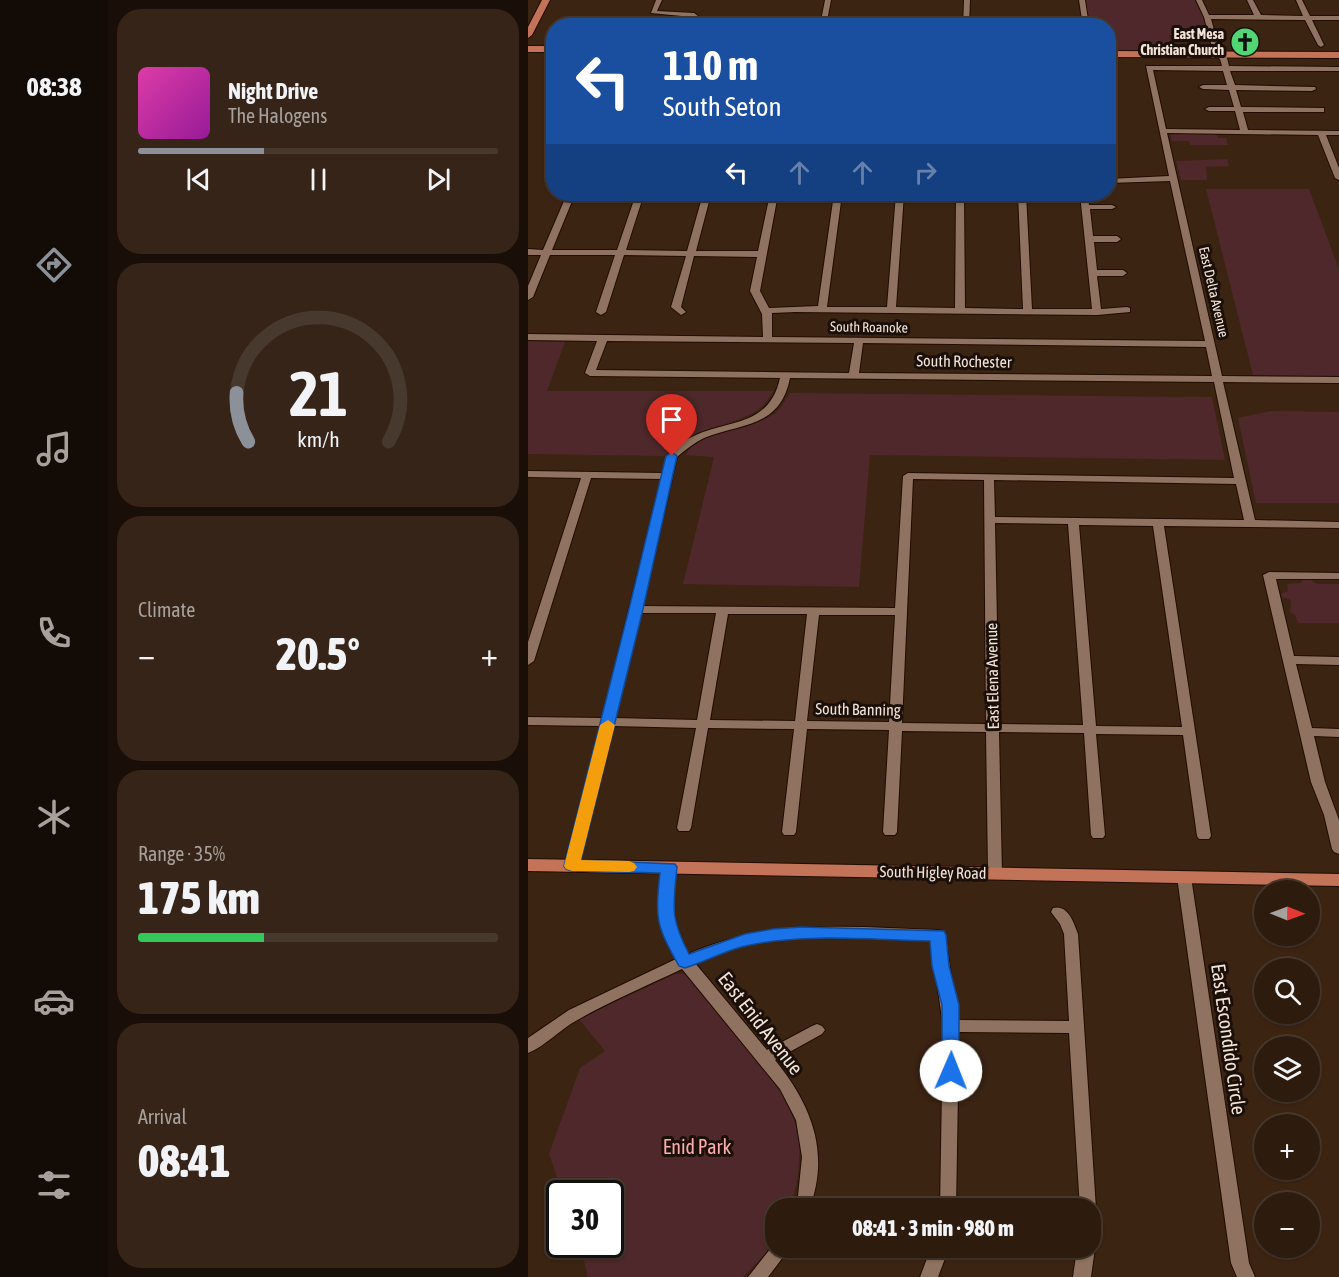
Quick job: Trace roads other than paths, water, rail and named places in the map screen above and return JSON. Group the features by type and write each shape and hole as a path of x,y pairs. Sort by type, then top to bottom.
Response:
{"main road":[{"path":"528,35 546,0"},
{"path":"528,49 546,49"},
{"path":"1116,54 1339,55"},
{"name":"South Higley Road","path":"528,865 1339,880"}],"street":[{"path":"658,0 655,13 694,15 698,18"},
{"path":"825,18 828,0"},
{"path":"966,18 967,0"},
{"path":"1082,0 1085,18"},
{"path":"1199,0 1207,16 1218,55 1216,58 1222,68 1241,132"},
{"path":"1250,0 1258,17"},
{"path":"1299,0 1321,45"},
{"path":"1207,16 1339,18"},
{"name":"East Delta Avenue","path":"1222,68 1149,68 1250,524"},
{"path":"1222,68 1339,69"},
{"path":"1203,87 1312,89"},
{"path":"1209,110 1321,110"},
{"path":"1163,131 1339,133"},
{"path":"1321,132 1339,178"},
{"path":"1116,181 1173,178"},
{"path":"528,297 569,201"},
{"path":"601,312 638,201"},
{"path":"681,312 676,307 705,201"},
{"path":"767,340 770,321 768,311 755,291 773,201"},
{"path":"822,309 837,201"},
{"path":"891,309 899,201"},
{"path":"960,201 960,310"},
{"path":"1022,201 1028,311"},
{"path":"1085,201 1097,312"},
{"path":"1085,207 1112,207"},
{"path":"1089,239 1118,239"},
{"path":"528,252 762,254"},
{"path":"1093,273 1123,273"},
{"path":"768,311 891,309 1097,312 1128,310"},
{"name":"South Roanoke","path":"528,337 1210,344"},
{"name":"South Rochester","path":"603,338 590,373 1339,380"},
{"path":"854,375 859,340"},
{"path":"572,866 672,456 687,442 706,434 737,427 764,415 780,400 785,387 786,374"},
{"path":"528,474 666,477"},
{"path":"528,661 587,475"},
{"path":"890,832 908,476 1241,481"},
{"name":"East Elena Avenue","path":"988,477 995,874"},
{"path":"989,520 1339,525"},
{"path":"1073,521 1098,835"},
{"path":"1158,522 1204,836"},
{"path":"1339,576 1269,575 1318,782 1335,815 1339,849"},
{"path":"636,609 902,612"},
{"path":"684,828 723,610"},
{"path":"789,832 813,612"},
{"path":"1288,660 1339,661"},
{"name":"South Banning","path":"528,721 1188,731"},
{"path":"1306,732 1339,733"},
{"name":"East Enid Avenue","path":"669,867 664,911 668,930 685,962 786,1085 804,1120 810,1157 805,1198"},
{"name":"East Escondido Circle","path":"1184,877 1239,1251 1246,1277"},
{"path":"1058,912 1067,922 1071,934 1087,1198"},
{"path":"528,1047 548,1028 573,1014 685,962 745,940 801,933 938,935 940,966 950,1005 951,1026 948,1198"},
{"path":"951,1026 1076,1028"},
{"path":"764,1059 817,1030"},
{"path":"757,1277 773,1258"},
{"path":"929,1277 936,1258"},
{"path":"1082,1277 1085,1258"}],"place":[{"name":"East Mesa Christian Church","path":"1245,42"}],"park label":[{"name":"Enid Park","path":"697,1146"}]}
